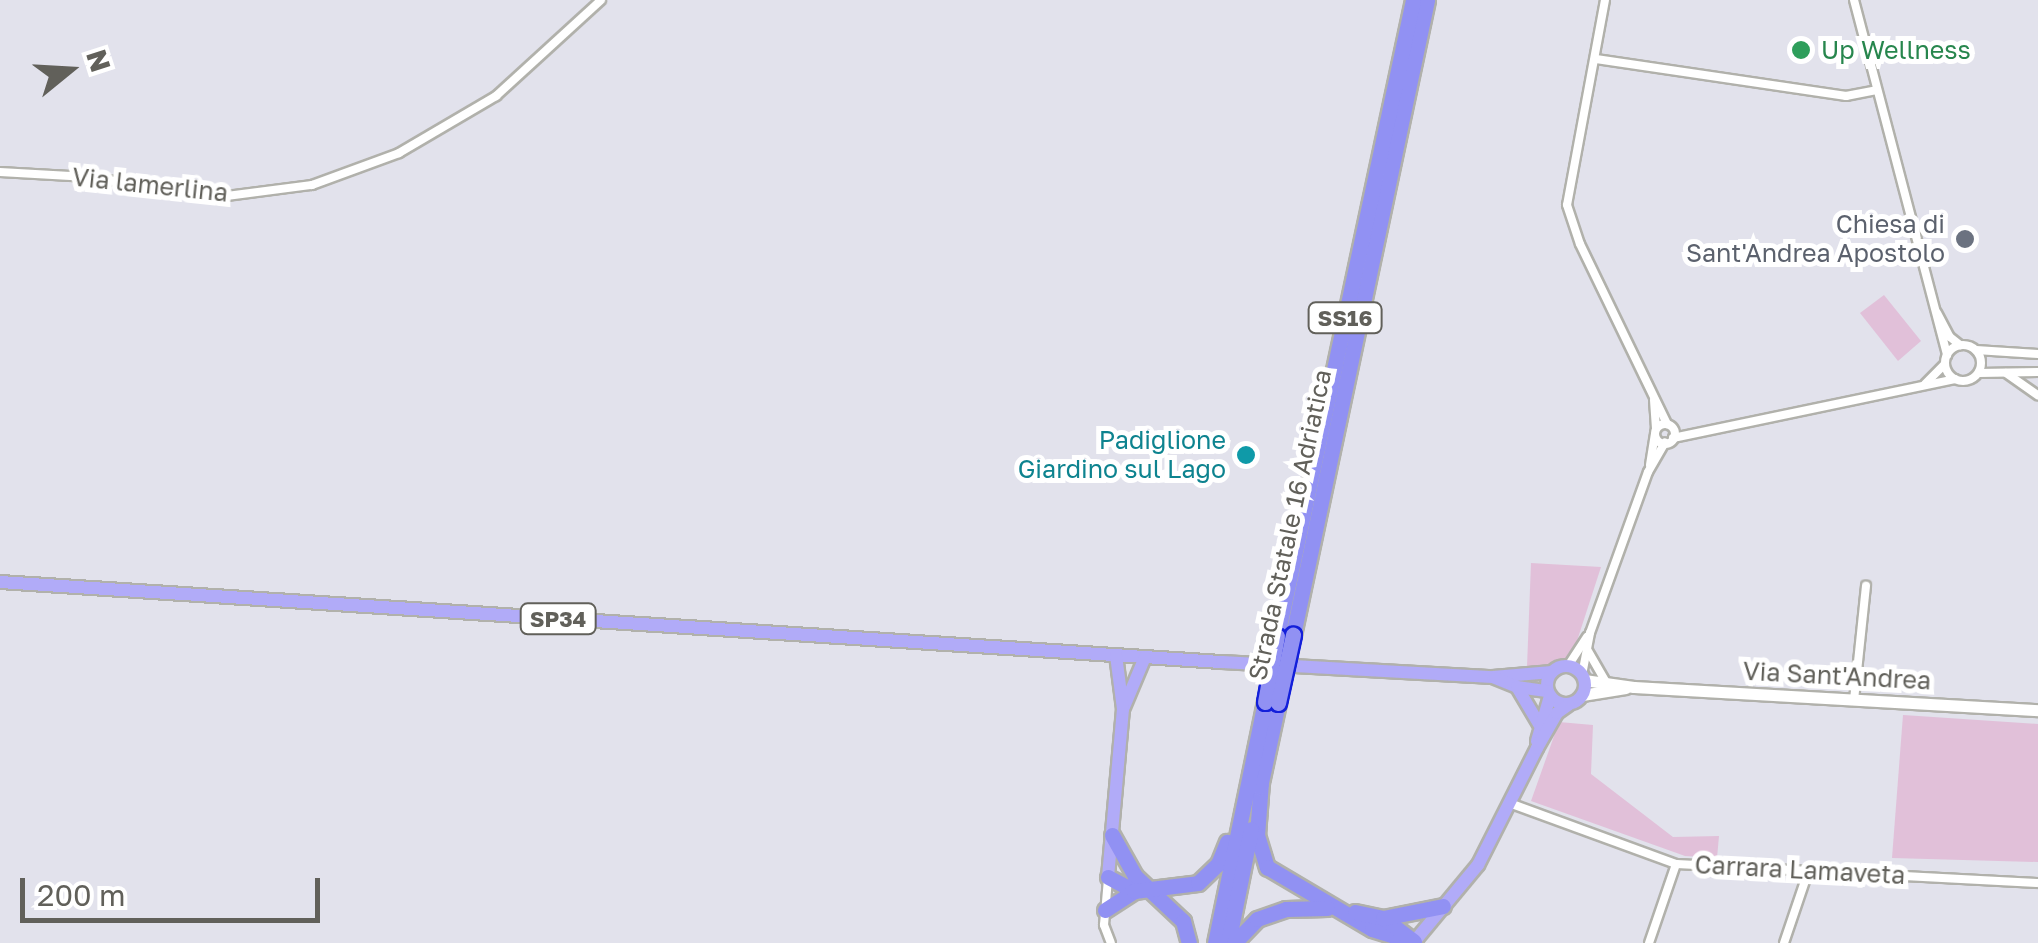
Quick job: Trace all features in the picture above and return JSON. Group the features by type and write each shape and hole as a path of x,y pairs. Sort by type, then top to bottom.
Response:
{"highway":[{"name":"Strada Statale 16 Adriatica","path":"1216,943 1272,702 1412,0"},
{"name":"Strada Statale 16 Adriatica","path":"1285,635 1427,0"},
{"name":"Strada Statale 16 Adriatica","path":"1231,943 1255,779"},
{"path":"1108,877 1139,885 1188,887 1211,873 1223,855 1255,779"},
{"path":"1255,779 1257,836 1268,867 1280,878 1378,930 1414,943"},
{"path":"1112,836 1139,885 1183,920 1189,943"},
{"path":"1106,910 1139,885"},
{"path":"1231,943 1257,919 1286,909 1312,906 1346,910"},
{"path":"1378,930 1443,906"}],"main road":[{"name":"SP34","path":"0,582 1116,655"},
{"path":"1108,877 1123,709 1116,655 1493,677 1552,672 1568,666 1583,677 1582,695"},
{"path":"1123,709 1145,657"},
{"path":"1537,748 1552,672"},
{"path":"1414,943 1478,865 1537,748 1568,704 1493,677"},
{"path":"1517,687 1539,724"},
{"name":"Via Sant'Andrea","path":"1568,704 1582,695"}],"street":[{"name":"Via lamerlina","path":"0,172 88,176 219,198 312,185 399,153 496,96 601,0"},
{"path":"1605,0 1567,205 1580,244 1669,433"},
{"path":"1854,0 1946,359 1955,379"},
{"path":"1596,59 1846,96 1876,90"},
{"path":"1934,304 1950,337 1960,345 1976,350 2038,354"},
{"path":"1917,388 1934,379 1960,345"},
{"path":"1976,350 1982,361 1979,372"},
{"path":"1656,432 1694,431 1955,379 1966,381 1979,372 2038,372"},
{"path":"2006,373 2038,395"},
{"path":"1583,677 1590,634 1648,472 1656,432 1653,396"},
{"path":"1656,432 1669,433"},
{"path":"1648,472 1669,433"},
{"path":"1854,700 1866,586"},
{"path":"1568,666 1590,634"},
{"path":"1588,650 1605,681"},
{"name":"Via Sant'Andrea","path":"1583,677 1634,688 2038,710"},
{"name":"Via Sant'Andrea","path":"1582,695 1634,688"},
{"name":"Carrara Lamaveta","path":"1512,804 1676,864 2038,883"},
{"path":"1650,943 1676,864"},
{"path":"1784,943 1808,872"},
{"path":"1108,877 1104,925 1111,943"}],"shaded area":[{"path":"1884,295 1921,341 1898,361 1860,313"},
{"path":"1531,563 1601,567 1576,644 1566,659 1545,668 1527,667"},
{"path":"1903,715 2038,724 2038,862 1892,858"},
{"path":"1559,722 1593,725 1591,774 1673,837 1719,836 1717,858 1685,856 1531,801"}],"place":[{"name":"Up Wellness","path":"1801,50"},
{"name":"Chiesa di Sant'Andrea Apostolo","path":"1965,239"},
{"name":"Padiglione Giardino sul Lago","path":"1246,455"}]}
